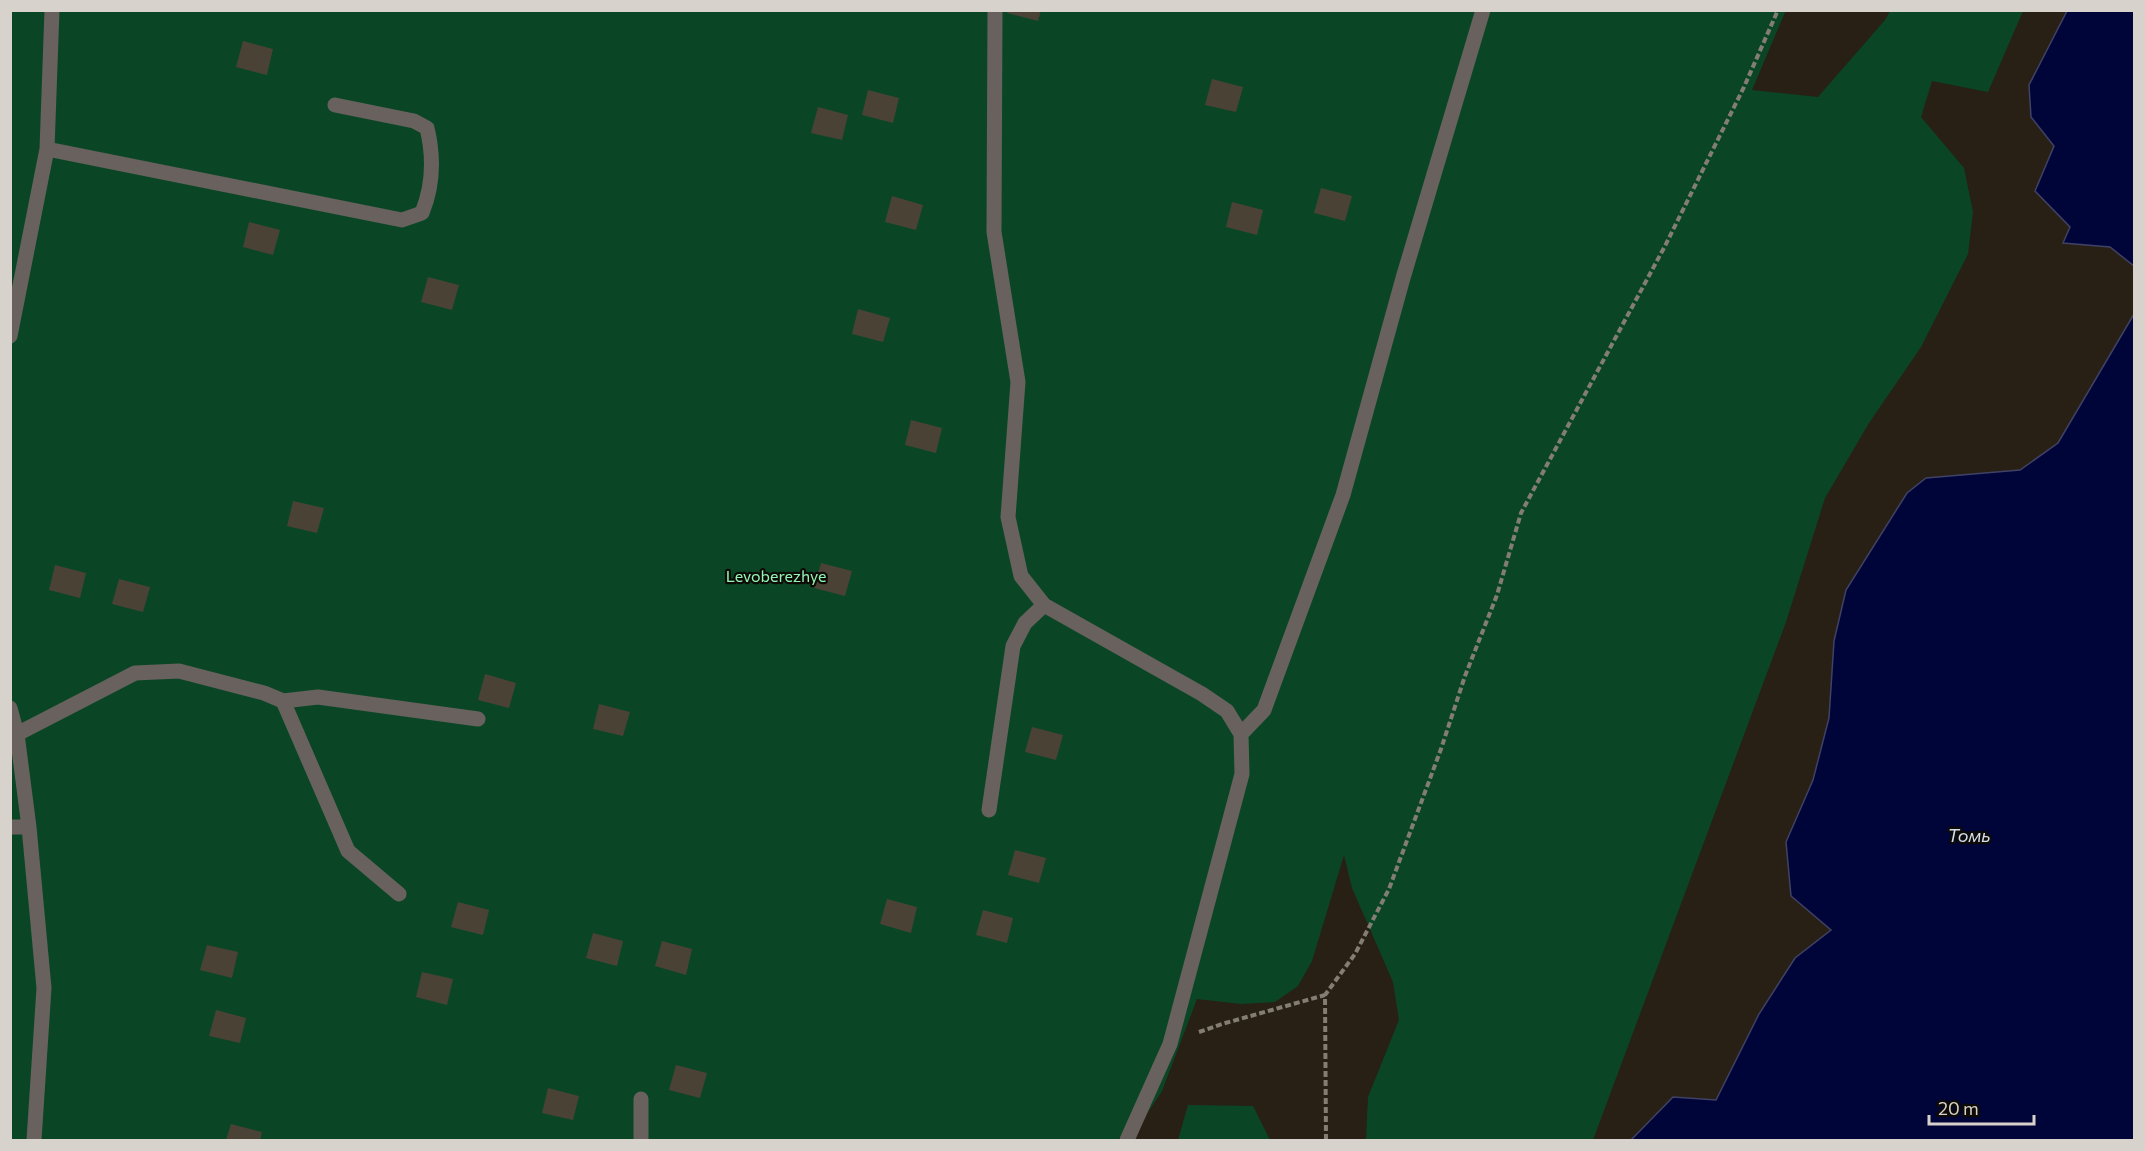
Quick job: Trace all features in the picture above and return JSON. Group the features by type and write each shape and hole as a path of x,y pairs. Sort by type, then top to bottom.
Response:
{"street":[{"path":"10,336 47,149 52,10"},
{"path":"996,10 994,232 1018,382 1008,517 1021,576 1044,605 1202,694 1227,711 1241,734 1242,774 1170,1044 1127,1140"},
{"path":"1241,734 1264,710 1343,495 1483,10"},
{"path":"47,149 402,220 422,213 429,194 432,147 427,129 414,122 335,105"},
{"path":"989,810 1013,646 1025,623 1044,605"},
{"path":"17,734 135,673 179,671 264,693 283,701 318,697 478,719"},
{"path":"283,701 348,851 399,894"},
{"path":"10,708 17,734 44,988 34,1140"},
{"path":"10,827 28,827"},
{"path":"641,1099 641,1140"}],"path":[{"path":"1326,1140 1325,995 1355,954 1389,889 1441,749 1465,676 1497,595 1521,513 1665,246 1778,10"},
{"path":"1170,1044 1221,1024 1325,995"}],"green space":[{"name":"Levoberezhye","path":"1786,10 1752,90 1818,97 1885,20 1890,11 2023,11 1988,92 1932,81 1921,117 1964,168 1973,212 1968,254 1921,347 1869,423 1825,498 1786,622 1593,1140 1366,1140 1368,1097 1399,1020 1393,982 1352,888 1344,855 1312,961 1298,986 1275,1002 1242,1004 1197,999 1162,1091 1139,1126 1116,1140 11,1140 10,11"},
{"path":"1188,1105 1253,1106 1270,1140 1178,1140"}],"water":[{"path":"2067,11 2134,11 2134,266 2110,247 2063,243 2070,227 2035,191 2054,146 2031,117 2029,85"},
{"name":"Томь","path":"2134,314 2134,1140 1631,1140 1673,1097 1716,1100 1759,1014 1795,958 1831,930 1791,896 1786,842 1813,780 1829,718 1834,641 1846,590 1907,493 1926,478 2020,470 2058,443"}],"building":[{"path":"1008,10 1041,10 1038,21 1007,13"},
{"path":"243,41 273,49 267,75 236,67"},
{"path":"1212,79 1243,87 1236,112 1205,105"},
{"path":"868,90 899,98 893,123 862,115"},
{"path":"818,107 848,115 842,140 811,133"},
{"path":"1321,188 1352,196 1345,221 1314,213"},
{"path":"892,196 923,205 916,230 885,222"},
{"path":"1232,202 1263,210 1257,235 1226,227"},
{"path":"249,222 280,230 273,255 243,247"},
{"path":"428,277 459,285 452,310 421,302"},
{"path":"858,309 890,318 883,342 852,334"},
{"path":"911,420 942,428 936,453 905,445"},
{"path":"293,501 324,508 317,533 287,526"},
{"path":"821,563 852,571 845,596 814,588"},
{"path":"55,565 86,573 80,598 49,590"},
{"path":"119,579 150,587 143,612 112,604"},
{"path":"485,674 516,683 509,708 478,700"},
{"path":"599,704 630,712 623,736 593,729"},
{"path":"1032,727 1063,735 1056,760 1025,752"},
{"path":"1015,850 1046,858 1039,883 1008,875"},
{"path":"887,899 917,907 911,933 880,924"},
{"path":"458,902 489,910 483,935 451,927"},
{"path":"983,910 1013,918 1007,943 976,935"},
{"path":"593,933 623,941 617,966 586,958"},
{"path":"662,941 692,949 686,975 655,966"},
{"path":"207,945 238,952 232,978 200,970"},
{"path":"422,972 453,979 447,1005 416,997"},
{"path":"216,1010 246,1018 240,1043 209,1036"},
{"path":"676,1065 707,1073 700,1098 669,1090"},
{"path":"548,1088 579,1096 573,1120 542,1113"},
{"path":"231,1124 262,1132 260,1140 226,1140"}]}
